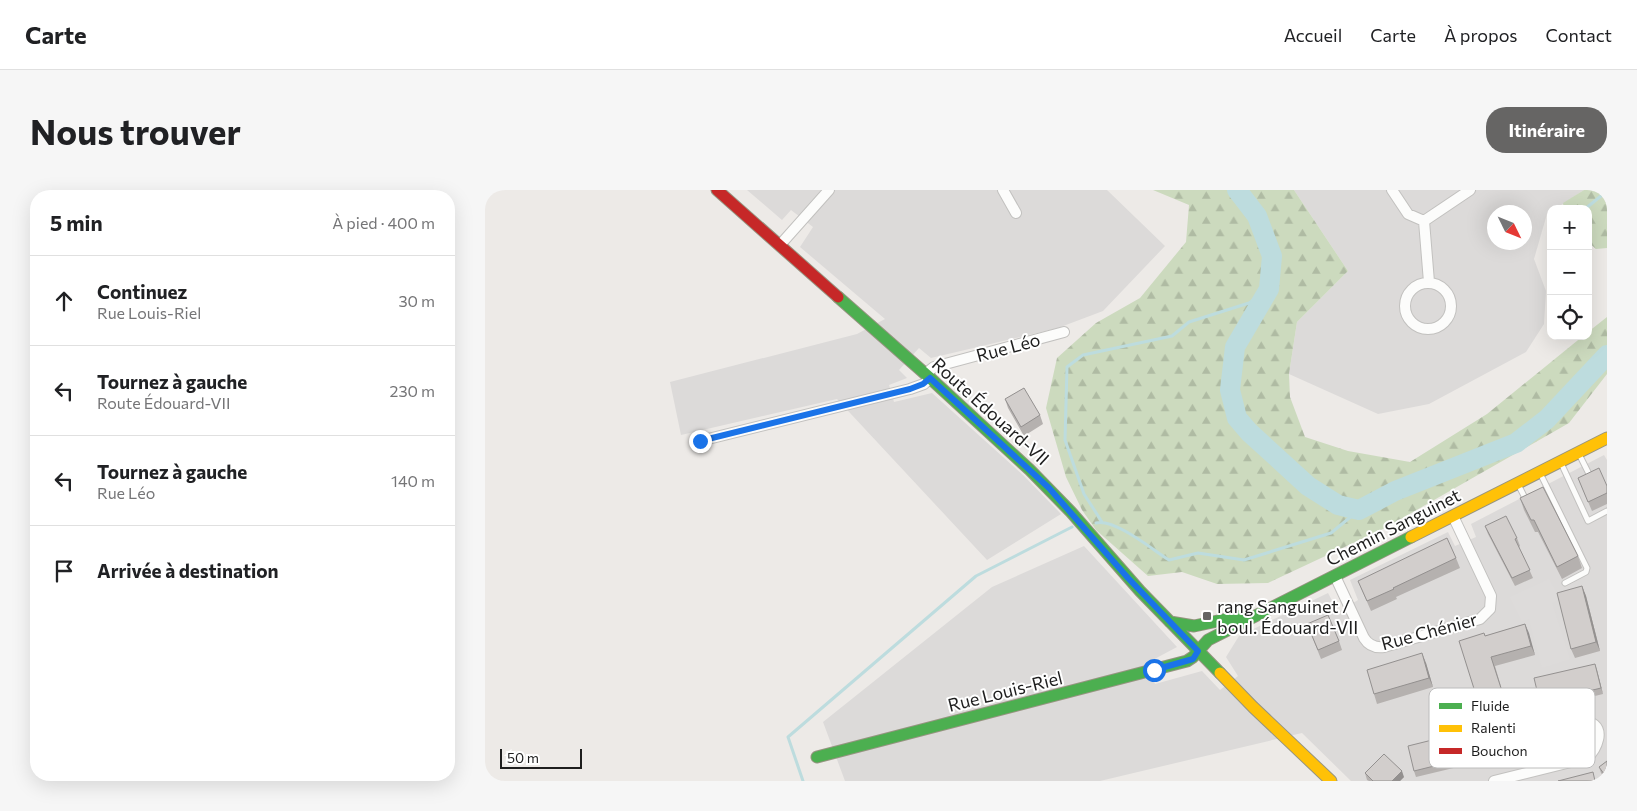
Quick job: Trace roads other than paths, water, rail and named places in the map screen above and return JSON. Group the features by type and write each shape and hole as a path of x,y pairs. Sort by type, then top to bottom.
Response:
{"street":[{"name":"Route Édouard-VII","path":"717,190 927,376 1049,488 1128,578 1170,622 1253,707 1331,781"},
{"path":"780,245 829,190"},
{"path":"1003,190 1016,213"},
{"path":"1392,190 1408,214 1424,221"},
{"path":"1424,221 1470,190"},
{"path":"1424,221 1429,282"},
{"path":"1429,282 1443,287 1448,293 1452,308 1446,322 1440,326 1425,329 1411,322 1405,308 1405,300 1414,287 1429,282"},
{"name":"Rue Léo","path":"700,441 910,389 923,384 934,367 1064,332"},
{"name":"Chemin Sanguinet","path":"1198,651 1208,640 1607,438"},
{"name":"Rue Chénier","path":"1335,576 1364,638 1374,647 1384,647 1480,619 1490,609 1491,596 1453,516"},
{"path":"1170,622 1194,626 1237,616 1260,614"},
{"name":"Rue Louis-Riel","path":"817,757 1180,664 1193,659 1198,651"},
{"path":"1595,727 1599,736 1595,749"},
{"path":"1493,781 1545,768"}],"lane":[{"path":"1578,453 1589,474"},
{"path":"1560,462 1588,521 1607,511"},
{"path":"1539,472 1587,569 1584,573 1565,583"},
{"path":"1517,484 1526,500 1533,496"},
{"path":"1540,492 1547,488"}],"waterway":[{"path":"1237,190 1257,216 1272,256 1269,289 1235,347 1230,390 1237,418 1249,432 1308,486 1338,505 1359,510 1395,491 1516,443 1547,419 1607,355"},
{"path":"1590,205 1607,191"},
{"path":"1102,522 1084,494 1065,440 1067,367 1083,355 1172,336 1189,322 1249,303 1269,289"},
{"path":"1096,523 1113,525 1123,530 1169,560 1198,553 1244,560 1331,533 1359,510"},
{"path":"803,781 788,737 976,576 1072,527"}],"place":[{"name":"rang Sanguinet / boul. Édouard-VII","path":"1207,616"}]}
